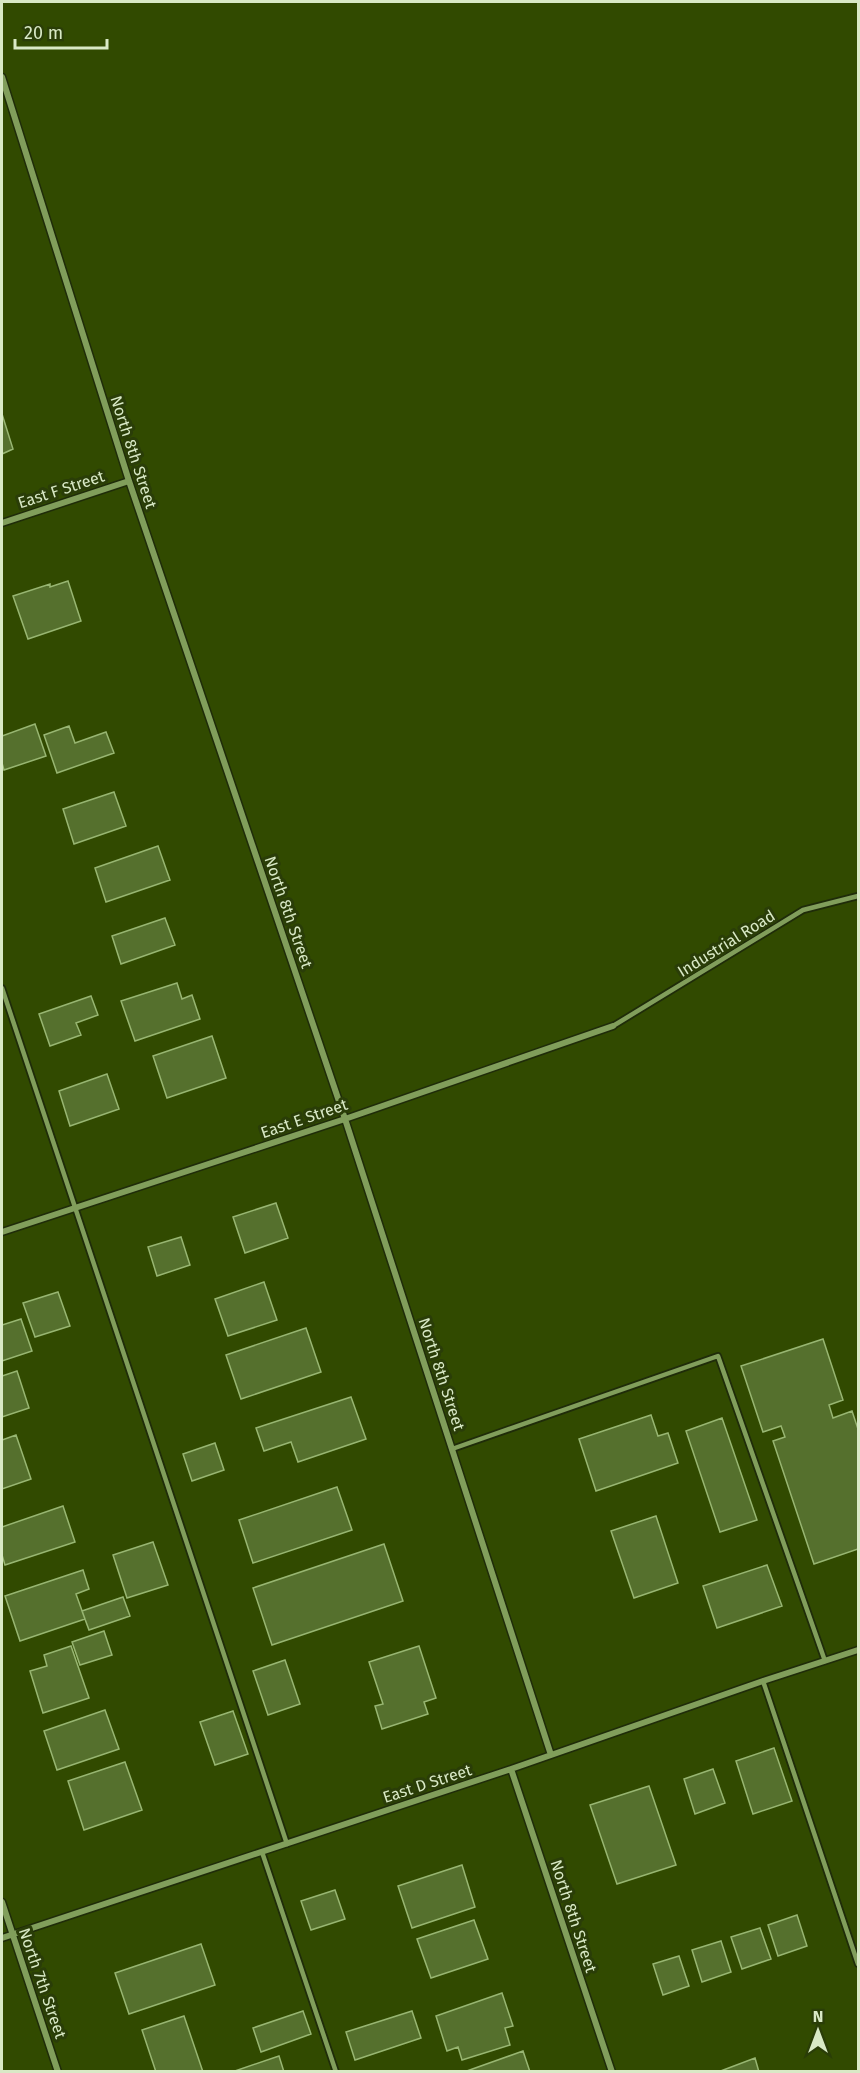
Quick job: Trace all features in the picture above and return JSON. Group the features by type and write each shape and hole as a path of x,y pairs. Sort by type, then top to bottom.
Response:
{"street":[{"name":"North 8th Street","path":"2,77 129,481 345,1119 551,1755"},
{"name":"East F Street","path":"2,523 129,481"},
{"name":"East E Street","path":"2,1232 345,1119 614,1026"},
{"name":"East D Street","path":"2,1938 511,1769 858,1650"},
{"name":"North 8th Street","path":"511,1769 612,2072"},
{"name":"North 7th Street","path":"2,1902 58,2072"}],"lane":[{"name":"Industrial Road","path":"614,1026 803,910 858,897"},
{"path":"2,988 287,1844"},
{"path":"452,1449 718,1356 825,1661"},
{"path":"763,1681 858,1964"},
{"path":"262,1852 336,2072"}],"building":[{"path":"2,414 13,449 2,454"},
{"path":"68,581 81,621 28,639 13,596 50,584 50,587"},
{"path":"35,724 46,756 4,770 2,736"},
{"path":"69,726 75,743 106,732 114,753 57,773 44,735"},
{"path":"114,792 126,826 74,844 63,809"},
{"path":"158,846 170,880 106,902 95,868"},
{"path":"165,918 175,945 121,964 112,936"},
{"path":"177,983 182,999 192,995 200,1019 135,1041 121,1001"},
{"path":"91,996 98,1015 76,1023 81,1035 50,1046 39,1014"},
{"path":"212,1036 226,1078 167,1098 153,1056"},
{"path":"107,1074 119,1109 70,1126 59,1091"},
{"path":"276,1203 288,1238 245,1253 233,1217"},
{"path":"181,1237 190,1265 157,1276 148,1247"},
{"path":"264,1282 277,1320 228,1336 215,1299"},
{"path":"58,1292 70,1326 35,1337 23,1303"},
{"path":"21,1319 32,1351 2,1361 2,1325"},
{"path":"306,1328 321,1372 241,1399 226,1355"},
{"path":"823,1339 843,1400 829,1405 833,1418 852,1411 858,1429 858,1549 814,1564 773,1441 785,1437 781,1426 763,1432 741,1366"},
{"path":"17,1371 29,1408 2,1417 2,1376"},
{"path":"351,1397 366,1439 298,1462 291,1442 264,1451 256,1428"},
{"path":"651,1415 658,1436 668,1433 678,1463 596,1491 579,1439"},
{"path":"722,1418 757,1520 720,1532 686,1431"},
{"path":"16,1435 31,1479 2,1489 2,1440"},
{"path":"215,1443 224,1470 192,1481 183,1454"},
{"path":"337,1487 352,1530 253,1563 239,1520"},
{"path":"63,1506 75,1542 5,1565 2,1555 2,1527"},
{"path":"656,1516 678,1583 634,1598 611,1531"},
{"path":"153,1542 168,1585 127,1598 113,1555"},
{"path":"384,1544 403,1601 272,1645 253,1588"},
{"path":"767,1565 782,1606 717,1628 703,1586"},
{"path":"83,1570 89,1589 76,1594 85,1619 20,1641 5,1596"},
{"path":"123,1597 130,1616 89,1630 82,1611"},
{"path":"104,1631 112,1655 80,1665 72,1642"},
{"path":"71,1646 89,1698 43,1713 30,1671 47,1666 44,1655"},
{"path":"419,1646 436,1698 424,1702 428,1714 382,1729 375,1706 383,1704 369,1662"},
{"path":"285,1660 300,1704 268,1715 253,1671"},
{"path":"105,1710 119,1749 57,1770 44,1731"},
{"path":"233,1711 248,1754 215,1765 200,1722"},
{"path":"774,1748 792,1801 753,1814 736,1761"},
{"path":"125,1762 142,1810 84,1830 68,1781"},
{"path":"713,1769 725,1803 695,1814 684,1779"},
{"path":"649,1786 676,1865 617,1884 590,1805"},
{"path":"462,1865 475,1907 412,1928 398,1886"},
{"path":"335,1890 345,1919 311,1930 301,1901"},
{"path":"797,1915 807,1946 778,1956 768,1925"},
{"path":"474,1920 488,1959 431,1978 417,1939"},
{"path":"760,1928 771,1959 742,1969 731,1937"},
{"path":"721,1941 731,1972 702,1982 692,1950"},
{"path":"201,1944 215,1985 129,2014 115,1973"},
{"path":"679,1956 689,1986 663,1995 653,1964"},
{"path":"502,1993 513,2026 505,2028 510,2045 462,2060 458,2047 447,2051 436,2016"},
{"path":"303,2011 311,2034 261,2052 253,2028"},
{"path":"412,2011 421,2038 355,2060 346,2032"},
{"path":"184,2016 203,2072 156,2072 142,2030"},
{"path":"523,2051 530,2072 464,2072"},
{"path":"279,2056 284,2072 232,2072"},
{"path":"755,2058 759,2072 718,2072"}]}
